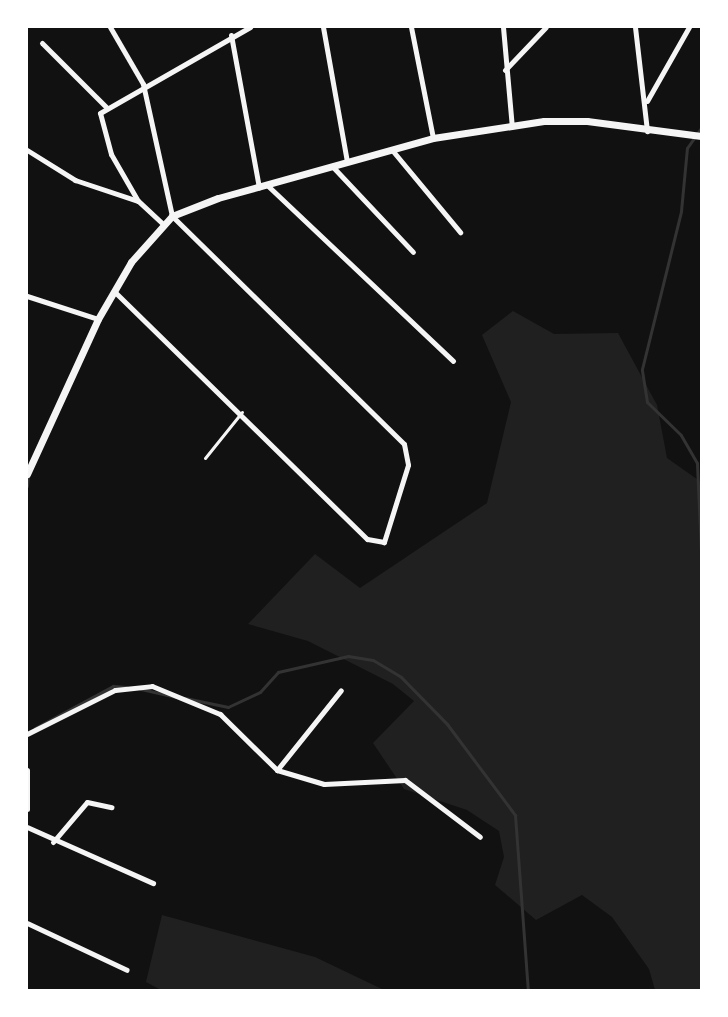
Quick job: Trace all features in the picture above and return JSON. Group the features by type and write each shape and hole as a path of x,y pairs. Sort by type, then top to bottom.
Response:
{"street":[{"path":"110,27 142,84 172,216 384,424 409,454 386,538 376,544 242,412 114,291"},
{"path":"164,224 138,201 105,140 99,119 106,107 142,84 231,34 250,27"},
{"path":"323,27 348,162"},
{"path":"411,27 433,138"},
{"path":"503,27 505,70 512,127"},
{"path":"505,70 546,27"},
{"path":"635,27 647,101 647,131"},
{"path":"647,101 689,27"},
{"path":"231,34 263,186 453,361"},
{"path":"42,43 106,107"},
{"path":"27,474 98,319 114,291 172,216 263,186 433,138 565,120 701,136"},
{"path":"27,150 75,180 138,201"},
{"path":"392,150 460,232"},
{"path":"332,166 413,252"},
{"path":"27,297 98,319"},
{"path":"27,734 115,690 141,684 220,714 278,770 324,784 405,780 480,837"},
{"path":"278,770 341,690"},
{"path":"27,770 27,809"},
{"path":"53,842 87,802 111,807"},
{"path":"27,827 53,842 153,883"},
{"path":"27,923 127,970"}],"lane":[{"path":"205,458 242,412"}],"shaded area":[{"path":"513,311 554,334 618,333 657,405 667,458 701,482 701,990 655,990 649,969 612,917 582,895 536,920 495,885 504,857 499,831 467,810 404,789 373,743 414,701 393,684 308,641 248,624 315,554 360,588 487,503 511,402 482,335"},
{"path":"162,915 315,957 384,990 161,990 146,982"}],"waterway":[{"path":"701,128 687,148 681,211 642,369 647,402 681,435 697,463 701,552"},
{"path":"27,486 28,475"},
{"path":"185,698 228,707 260,692 278,672 348,656 373,660 401,677 447,724 515,815 528,990"},
{"path":"35,728 113,686 126,687"},
{"path":"141,689 175,697"}]}
